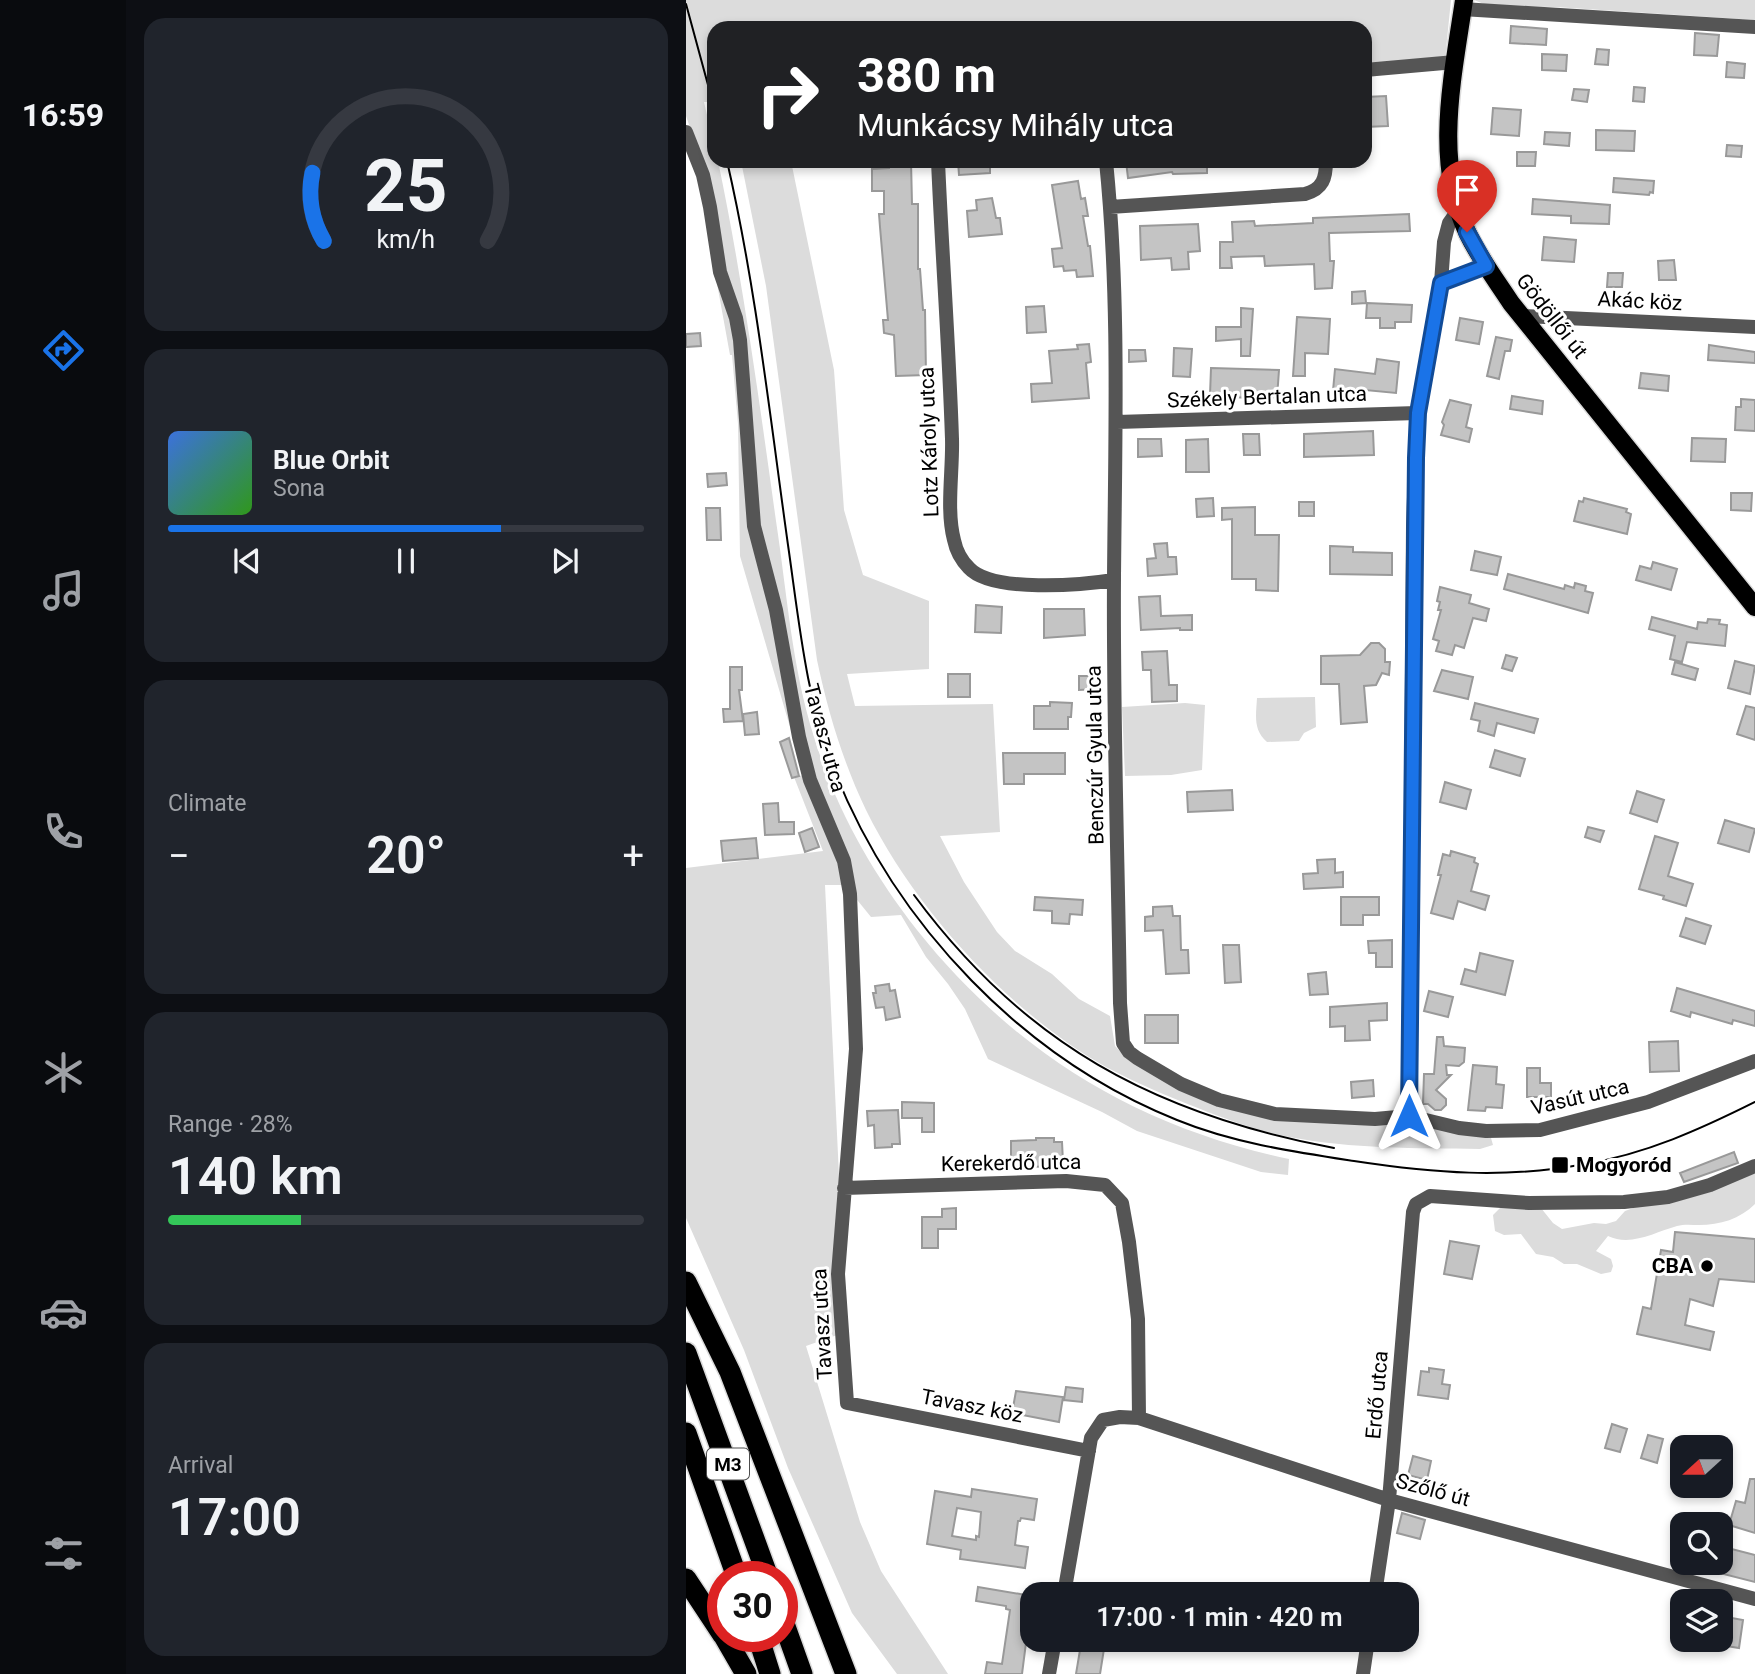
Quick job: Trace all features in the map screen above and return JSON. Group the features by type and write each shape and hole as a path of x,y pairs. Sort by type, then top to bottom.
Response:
{"highway":[{"path":"686,1282 730,1372 846,1674"},
{"name":"M3","path":"686,1353 762,1561"},
{"name":"M3","path":"686,1433 731,1561"},
{"path":"686,1579 707,1611"},
{"path":"733,1652 746,1674"},
{"path":"763,1652 770,1674"},
{"path":"794,1652 802,1674"}],"main road":[{"name":"Gödöllői út","path":"1463,5 1448,143 1451,182 1467,232 1486,266 1522,316 1755,607"}],"street":[{"path":"1463,5 1755,27"},
{"path":"1372,69 1455,62"},
{"name":"Tavasz utca","path":"686,132 702,175 720,272 740,340 754,526 776,610 796,725 810,780 844,861 850,894 856,1049 838,1274 847,1403"},
{"name":"Lotz Károly utca","path":"938,168 952,440 954,541 968,568 978,576 991,580 1057,587 1114,580"},
{"name":"Benczúr Gyula utca","path":"1106,168 1110,208 1117,422 1114,580 1119,1003 1123,1043 1137,1058 1181,1084 1249,1110 1310,1117 1375,1119 1409,1116"},
{"path":"1110,208 1306,194 1322,184 1326,168"},
{"path":"1409,1116 1413,526 1418,413 1441,283 1444,242 1449,223 1459,209"},
{"path":"1441,283 1486,266"},
{"name":"Akác köz","path":"1522,316 1755,327"},
{"name":"Székely Bertalan utca","path":"1117,422 1418,413"},
{"name":"Vasút utca","path":"1409,1116 1486,1132 1540,1130 1659,1099 1755,1061"},
{"name":"Erdő utca","path":"1377,1582 1389,1500 1413,1212 1418,1201 1430,1196 1529,1203 1624,1202 1668,1197 1710,1185 1755,1166"},
{"name":"Kerekerdő utca","path":"844,1188 1066,1181 1105,1185 1122,1203 1129,1242 1138,1319 1139,1418"},
{"name":"Tavasz köz","path":"847,1403 1089,1451"},
{"name":"Szőlő út","path":"1089,1451 1091,1438 1103,1420 1120,1416 1139,1418 1389,1500 1755,1600"},
{"path":"1066,1582 1089,1451"},
{"path":"1049,1674 1053,1652"},
{"path":"1363,1674 1366,1652"}],"shaded area":[{"path":"686,0 1451,0 1445,59 1372,63 1372,21 707,21 707,102 704,102 707,115 707,168 719,168 727,206 757,385 795,657 823,764 856,838 917,930 955,974 995,1013 1037,1048 1130,1105 1180,1127 1233,1145 1289,1159 1288,1175 1261,1172 1137,1131 988,1059 965,1009 926,957 901,915 871,917 845,885 825,885 840,1196 840,1334 806,1346 860,1522 881,1571 948,1674 897,1674 852,1613 788,1468 744,1350 686,1218 686,868 823,851 794,777 804,775 740,556 738,424 732,355 712,256 695,142 686,116"},
{"path":"1474,0 1755,0 1755,20 1555,7 1489,6"},
{"path":"742,168 792,168 834,370 844,510 863,575 929,601 929,669 847,674 855,706 993,704 1000,832 940,836 964,882 997,932 1015,951 1052,974 1079,999 1110,1016 1115,1046 1129,1060 1216,1103 1415,1124 1491,1138 1493,1145 1480,1149 1408,1148 1313,1141 1254,1128 1175,1099 1106,1067 1070,1045 1001,988 968,956 938,921 886,848 866,810 843,755 826,699 817,660 766,286"},
{"path":"1315,697 1316,727 1304,733 1299,741 1267,742 1259,733 1256,722 1257,698"},
{"path":"1185,703 1205,705 1202,770 1171,775 1125,776 1122,707"},
{"path":"1755,1168 1755,1204 1736,1217 1707,1225 1680,1225 1634,1239 1608,1236 1596,1251 1611,1259 1611,1272 1601,1274 1577,1264 1564,1264 1553,1257 1536,1254 1521,1234 1504,1235 1495,1231 1493,1215 1504,1204 1541,1208 1553,1223 1562,1229 1594,1223 1606,1224 1616,1221 1625,1211"}],"building":[{"path":"1511,26 1547,29 1546,45 1510,43"},
{"path":"1695,33 1719,35 1717,56 1694,55"},
{"path":"1597,49 1609,50 1608,65 1595,64"},
{"path":"1542,54 1567,55 1566,71 1542,70"},
{"path":"1727,62 1745,64 1744,78 1726,77"},
{"path":"1634,87 1645,88 1644,102 1633,101"},
{"path":"1574,89 1589,90 1587,102 1572,100"},
{"path":"1386,96 1388,126 1372,127 1372,97"},
{"path":"1493,108 1521,110 1519,136 1491,134"},
{"path":"1596,130 1635,131 1634,151 1596,150"},
{"path":"1545,132 1570,133 1569,146 1544,144"},
{"path":"1727,145 1742,146 1741,157 1726,156"},
{"path":"1517,152 1536,152 1535,166 1517,166"},
{"path":"911,168 912,204 918,204 918,269 925,310 926,375 896,376 894,335 884,333 883,320 888,320 879,214 884,214 884,191 872,191 872,169"},
{"path":"958,168 990,168 990,173 959,175"},
{"path":"1127,168 1207,168 1207,173 1172,172 1128,178"},
{"path":"1614,178 1654,181 1653,193 1613,192"},
{"path":"1078,181 1088,216 1083,216 1093,276 1077,277 1076,270 1064,271 1063,266 1054,267 1052,249 1062,248 1052,185"},
{"path":"992,198 996,218 1000,218 1002,234 969,237 967,211 977,210 976,200"},
{"path":"1533,199 1610,205 1609,224 1571,223 1571,216 1532,214"},
{"path":"1409,214 1410,231 1329,233 1330,261 1334,261 1332,288 1315,289 1314,264 1265,266 1264,256 1231,257 1232,268 1220,268 1220,242 1233,242 1232,222 1254,221 1255,226 1313,223 1313,218"},
{"path":"1198,224 1200,251 1188,252 1189,269 1172,270 1171,258 1141,260 1140,226"},
{"path":"1544,237 1576,240 1574,262 1542,260"},
{"path":"1674,260 1676,280 1659,280 1658,261"},
{"path":"1608,273 1623,273 1622,287 1607,287"},
{"path":"1365,291 1366,303 1352,304 1352,292"},
{"path":"1367,303 1412,305 1411,322 1395,322 1395,328 1380,328 1380,318 1366,318"},
{"path":"1044,306 1046,332 1027,333 1026,307"},
{"path":"1241,308 1253,309 1250,356 1241,356 1241,339 1216,341 1216,327 1241,327"},
{"path":"1297,317 1330,319 1328,354 1305,353 1305,376 1293,376"},
{"path":"1460,318 1483,322 1479,344 1456,340"},
{"path":"700,333 701,346 686,347 686,334"},
{"path":"1496,337 1512,340 1510,351 1505,351 1499,379 1487,376"},
{"path":"1089,344 1091,362 1086,363 1089,398 1032,402 1031,384 1052,383 1049,351 1078,349 1077,345"},
{"path":"1709,345 1755,352 1755,363 1708,360"},
{"path":"1174,348 1192,349 1190,377 1173,376"},
{"path":"1129,350 1145,350 1146,361 1129,362"},
{"path":"1377,359 1399,362 1396,393 1355,389 1354,394 1333,391 1335,369 1375,374"},
{"path":"1211,368 1279,370 1277,398 1272,397 1272,400 1210,395"},
{"path":"1641,373 1669,376 1668,391 1639,388"},
{"path":"1512,396 1543,401 1542,414 1510,409"},
{"path":"1741,399 1755,400 1755,431 1735,430 1736,407 1741,407"},
{"path":"1450,400 1471,405 1466,427 1472,429 1469,442 1441,435 1444,425 1442,422"},
{"path":"1373,431 1374,455 1304,457 1304,434"},
{"path":"1243,434 1259,434 1260,455 1244,455"},
{"path":"1692,438 1726,439 1725,462 1691,461"},
{"path":"1138,439 1161,439 1162,456 1138,457"},
{"path":"1208,439 1209,472 1186,472 1186,440"},
{"path":"726,473 727,485 708,487 707,474"},
{"path":"1731,493 1752,493 1751,511 1731,510"},
{"path":"1213,498 1214,516 1197,517 1196,499"},
{"path":"1584,498 1627,509 1626,512 1631,514 1627,534 1574,521 1579,501 1583,502"},
{"path":"1299,502 1314,502 1314,516 1299,516"},
{"path":"1255,507 1255,535 1279,535 1278,591 1256,590 1256,579 1232,579 1232,519 1222,520 1222,508"},
{"path":"706,508 720,508 721,540 707,540"},
{"path":"1167,543 1168,557 1176,557 1177,574 1148,576 1147,559 1156,558 1154,544"},
{"path":"1330,546 1353,547 1353,552 1392,553 1392,575 1330,574"},
{"path":"1475,551 1501,557 1497,575 1471,570"},
{"path":"1653,562 1677,569 1671,590 1636,580 1640,566 1651,569"},
{"path":"1508,574 1564,589 1565,585 1574,588 1575,583 1586,586 1585,591 1593,593 1588,613 1504,589"},
{"path":"1440,587 1471,595 1469,603 1489,609 1486,621 1473,618 1464,648 1455,645 1452,655 1436,651 1439,641 1433,639 1441,610 1438,610 1440,602 1437,601"},
{"path":"1160,596 1161,616 1192,615 1192,630 1141,630 1139,597"},
{"path":"976,605 1002,607 1001,633 975,632"},
{"path":"1044,609 1084,609 1085,635 1044,638"},
{"path":"1652,617 1697,629 1698,622 1720,620 1719,624 1727,625 1725,646 1687,642 1682,662 1670,659 1675,636 1649,629"},
{"path":"1371,643 1379,643 1385,649 1385,662 1390,662 1389,675 1382,673 1376,685 1364,686 1367,722 1341,724 1339,684 1321,684 1321,656 1360,655"},
{"path":"1167,651 1169,685 1177,685 1177,701 1152,702 1151,670 1143,670 1142,652"},
{"path":"1506,655 1517,658 1512,671 1502,668"},
{"path":"1735,661 1755,666 1750,694 1728,688"},
{"path":"1675,662 1698,669 1695,680 1672,674"},
{"path":"730,667 742,667 742,690 739,690 743,721 724,722 723,709 730,709"},
{"path":"1442,670 1473,677 1468,699 1434,691"},
{"path":"948,674 970,674 970,697 948,697"},
{"path":"1079,676 1097,676 1097,689 1079,690"},
{"path":"1050,702 1072,703 1068,729 1034,729 1034,706 1050,706"},
{"path":"1475,703 1538,719 1534,733 1497,723 1494,736 1478,731 1480,721 1471,719"},
{"path":"1746,706 1755,708 1755,740 1737,734"},
{"path":"757,712 759,734 745,735 743,714"},
{"path":"789,738 799,776 792,778 780,742"},
{"path":"1495,750 1525,759 1520,776 1490,767"},
{"path":"1003,753 1065,753 1065,774 1024,774 1024,784 1004,784"},
{"path":"1445,782 1471,790 1466,809 1440,802"},
{"path":"1232,790 1233,810 1188,812 1187,792"},
{"path":"1637,791 1664,800 1657,822 1630,813"},
{"path":"778,803 779,822 794,822 794,834 765,835 763,804"},
{"path":"1725,820 1755,829 1749,852 1718,843"},
{"path":"1588,827 1604,831 1600,842 1585,837"},
{"path":"812,828 819,847 805,852 799,833"},
{"path":"1655,836 1678,843 1668,876 1693,884 1686,906 1639,889"},
{"path":"756,838 758,858 723,861 721,841"},
{"path":"1451,851 1475,858 1474,862 1478,864 1471,891 1489,896 1485,910 1458,901 1453,919 1431,913 1441,875 1438,875 1443,854 1450,856"},
{"path":"1335,859 1335,873 1343,872 1343,887 1304,889 1303,874 1318,873 1317,860"},
{"path":"1035,897 1083,900 1082,915 1070,914 1069,924 1052,923 1052,911 1034,910"},
{"path":"1341,897 1379,897 1379,915 1363,915 1363,925 1341,925"},
{"path":"1172,906 1173,916 1180,916 1181,950 1188,950 1189,973 1166,974 1163,930 1145,931 1145,917 1153,916 1153,907"},
{"path":"1686,918 1711,926 1705,944 1680,936"},
{"path":"1392,940 1392,967 1376,967 1376,953 1369,953 1368,941"},
{"path":"1223,945 1239,945 1241,982 1225,983"},
{"path":"1480,953 1513,961 1505,995 1461,984 1465,969 1476,972"},
{"path":"1326,972 1328,994 1310,995 1308,974"},
{"path":"889,984 890,991 895,990 900,1017 886,1020 884,1007 876,1008 873,993 876,993 875,986"},
{"path":"1677,988 1755,1011 1755,1026 1733,1020 1732,1024 1691,1012 1690,1017 1671,1011"},
{"path":"1429,991 1453,997 1448,1017 1424,1011"},
{"path":"1387,1003 1387,1020 1369,1021 1370,1040 1345,1041 1345,1026 1330,1027 1330,1007"},
{"path":"1145,1015 1178,1015 1178,1043 1145,1043"},
{"path":"1437,1037 1443,1037 1444,1046 1465,1048 1464,1062 1459,1066 1446,1065 1447,1075 1451,1075 1436,1090 1446,1099 1446,1105 1441,1110 1423,1104 1424,1074 1434,1074"},
{"path":"1678,1041 1679,1071 1650,1072 1649,1042"},
{"path":"1473,1065 1497,1067 1496,1084 1504,1085 1502,1108 1468,1110"},
{"path":"1527,1068 1540,1068 1540,1083 1551,1083 1551,1097 1527,1097"},
{"path":"1373,1080 1374,1096 1352,1098 1351,1082"},
{"path":"902,1102 934,1103 934,1132 922,1132 922,1118 902,1118"},
{"path":"898,1110 900,1144 875,1148 874,1125 868,1126 867,1111"},
{"path":"1054,1138 1054,1142 1062,1142 1063,1162 1052,1162 1052,1166 1032,1167 1032,1162 1011,1163 1011,1141"},
{"path":"1734,1152 1738,1163 1684,1182 1680,1173"},
{"path":"956,1208 956,1229 938,1229 938,1248 922,1248 922,1217 942,1217 942,1209"},
{"name":"CBA","path":"1675,1232 1755,1239 1755,1282 1719,1279 1713,1306 1690,1299 1685,1325 1714,1332 1710,1350 1637,1334 1643,1307 1651,1309 1661,1250 1673,1252"},
{"path":"1450,1241 1479,1246 1472,1279 1444,1274"},
{"path":"1429,1368 1444,1370 1442,1384 1450,1385 1448,1399 1418,1395 1421,1371 1429,1372"},
{"path":"1066,1387 1083,1389 1082,1402 1064,1400"},
{"path":"1016,1391 1063,1397 1059,1422 1012,1413"},
{"path":"1612,1424 1627,1429 1620,1452 1605,1448"},
{"path":"1648,1435 1663,1439 1657,1463 1641,1458"},
{"path":"1413,1456 1431,1461 1427,1480 1408,1475"},
{"path":"1750,1479 1755,1479 1755,1533 1733,1526 1736,1501 1745,1503"},
{"path":"972,1489 1037,1499 1034,1520 1021,1518 1018,1521 1015,1545 1028,1547 1025,1568 960,1559 961,1550 927,1544 935,1491 971,1497","holes":["957,1508 981,1512 979,1537 976,1536 976,1540 952,1536"]},
{"path":"1402,1513 1425,1520 1420,1539 1397,1533"},
{"path":"1733,1549 1755,1555 1755,1582 1727,1575 1733,1575"},
{"path":"978,1587 1020,1594 1020,1652 1025,1652 1022,1674 985,1674 987,1662 1002,1664 1010,1610 1006,1609 1006,1606 976,1601"},
{"path":"1733,1618 1743,1620 1739,1648 1733,1647"},
{"path":"1080,1652 1104,1652 1100,1674 1076,1674"}],"tram line":[{"path":"686,4 707,81"},
{"path":"728,168 754,304 805,660 825,745 861,828 893,882 930,933 971,980 1018,1023 1068,1061 1121,1094 1198,1128 1287,1150 1412,1169 1469,1173 1526,1172 1608,1160 1673,1139 1755,1102"},
{"path":"914,895 956,947 1001,993 1048,1032 1098,1065 1151,1092 1208,1115 1334,1148"}],"place":[{"name":"Mogyoród","path":"1560,1165"},
{"name":"CBA","path":"1707,1266"}],"route":[{"path":"1409,1116 1413,526 1418,413 1441,283 1486,266 1467,232"}]}
